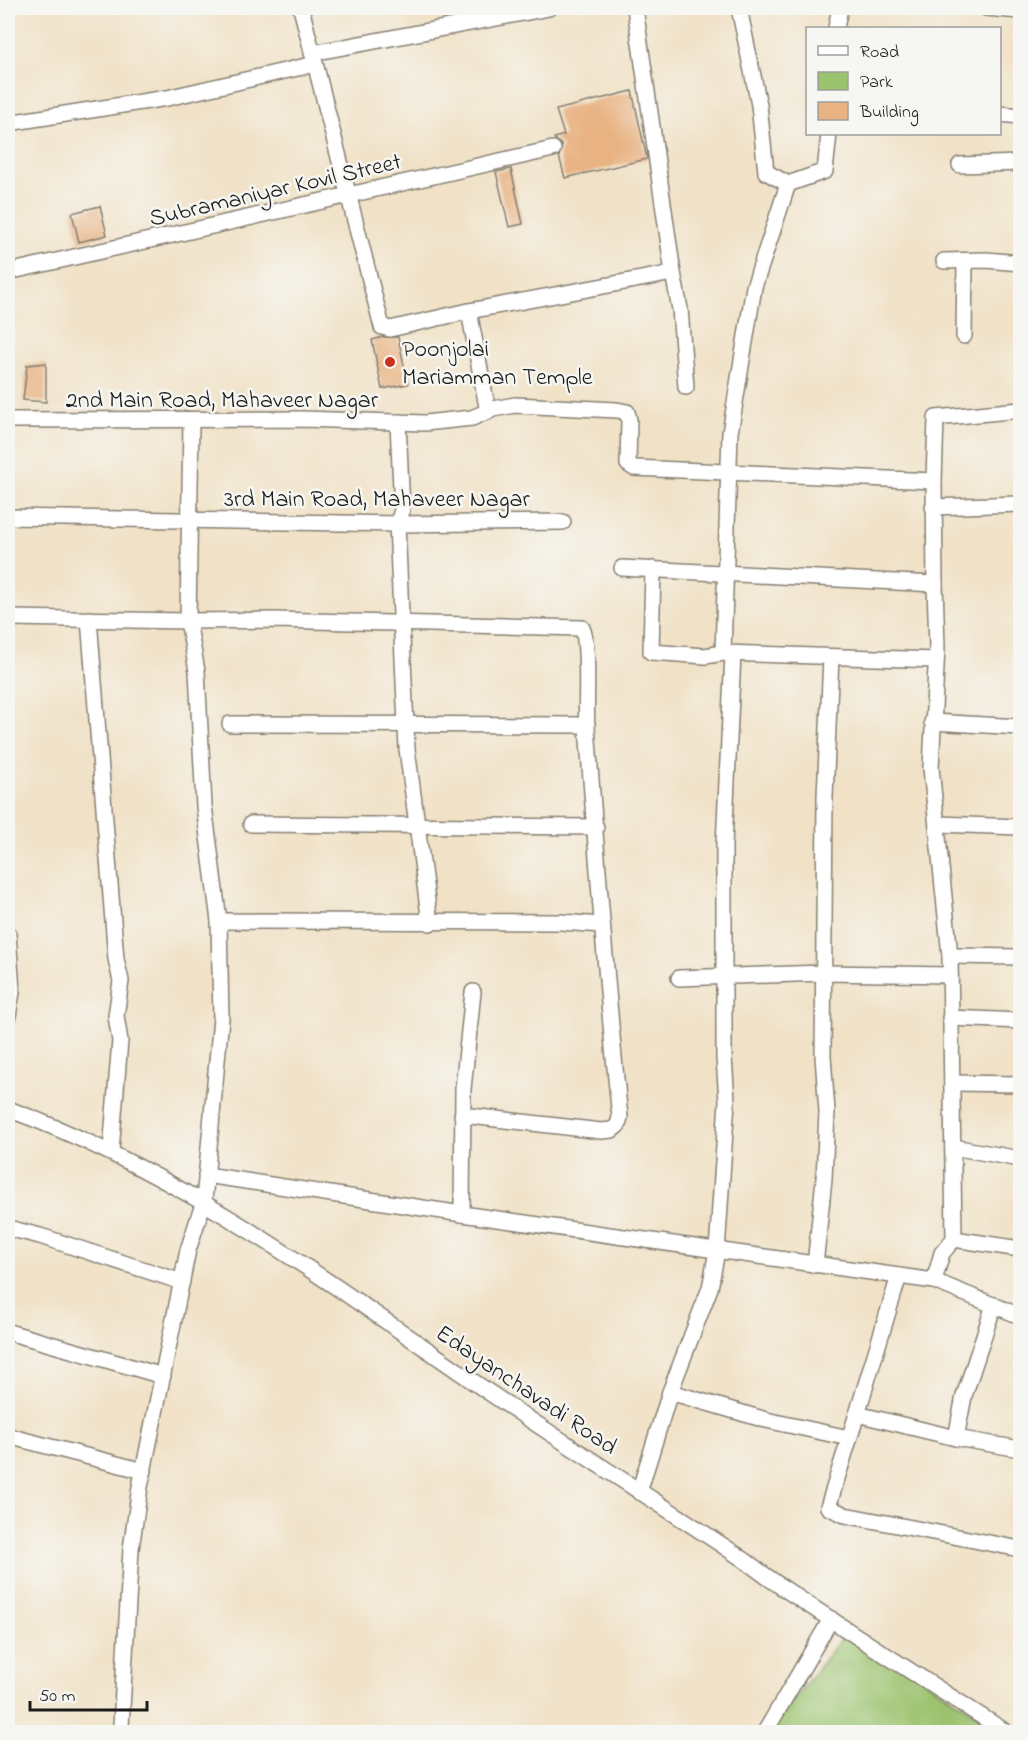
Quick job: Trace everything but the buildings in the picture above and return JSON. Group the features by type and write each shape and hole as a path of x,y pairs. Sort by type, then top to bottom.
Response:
{"street":[{"path":"301,8 382,327 390,329 469,311 673,273"},
{"path":"8,123 167,98 314,58 549,8"},
{"path":"635,8 680,309 686,387"},
{"path":"739,8 759,105 766,172 788,184 825,171 830,135"},
{"path":"836,27 840,8"},
{"path":"986,8 1020,11"},
{"path":"1001,114 1020,116"},
{"name":"Subramaniyar Kovil Street","path":"8,272 553,148"},
{"path":"960,165 1020,163"},
{"path":"639,1492 670,1392 710,1288 717,1251 727,1101 724,844 728,653 725,573 730,433 754,287 788,184"},
{"path":"944,261 986,260 1020,263"},
{"path":"964,336 965,262"},
{"path":"469,311 488,412"},
{"name":"2nd Main Road, Mahaveer Nagar","path":"8,420 425,423 472,418 515,405 617,410 627,412 629,420 628,464 634,468 728,471"},
{"path":"934,1281 942,1253 954,1239 950,956 938,824 932,794 932,722 936,660 933,507 936,418 1020,410"},
{"path":"121,1726 131,1549 144,1471 188,1250 204,1201 221,1018 219,921 204,806 197,671 188,621 191,421"},
{"path":"398,422 402,512 397,524 406,724 416,825 430,923"},
{"path":"728,471 934,481"},
{"path":"933,507 1020,504"},
{"name":"3rd Main Road, Mahaveer Nagar","path":"8,517 397,524 563,522"},
{"path":"622,568 935,584"},
{"path":"653,569 651,652 705,656 728,653 936,660"},
{"path":"8,618 274,620 401,625 449,623 582,628 602,925 611,1009 612,1057 620,1117 618,1125 612,1130 601,1131 462,1115"},
{"path":"89,618 116,959 121,981 117,1016 120,1041 111,1151"},
{"path":"815,1265 824,1179 826,1123 823,1056 825,797 831,657"},
{"path":"932,722 1020,727"},
{"path":"230,723 587,725"},
{"path":"251,824 596,827"},
{"path":"938,824 1020,827"},
{"path":"219,921 561,922 602,925"},
{"path":"8,934 12,992 8,1016"},
{"path":"950,956 1020,957"},
{"path":"679,978 824,973 950,975"},
{"path":"462,1214 462,1115 473,992"},
{"path":"950,1018 1020,1021"},
{"path":"952,1083 1020,1084"},
{"name":"Edayanchavadi Road","path":"8,1109 111,1151 204,1201 404,1332 639,1492 1006,1732"},
{"path":"953,1147 1020,1159"},
{"path":"206,1175 934,1281 1020,1316"},
{"path":"8,1228 40,1236 182,1282"},
{"path":"954,1239 1020,1249"},
{"path":"899,1276 828,1507 845,1515 1020,1549"},
{"path":"956,1438 964,1396 994,1305"},
{"path":"8,1332 163,1376"},
{"path":"670,1392 766,1420 849,1438"},
{"path":"857,1414 956,1438 1020,1449"},
{"path":"8,1436 144,1471"},
{"path":"765,1732 831,1619"}],"green space":[{"path":"848,1630 1004,1732 768,1732"}],"place":[{"name":"Poonjolai Mariamman Temple","path":"390,362"}]}
